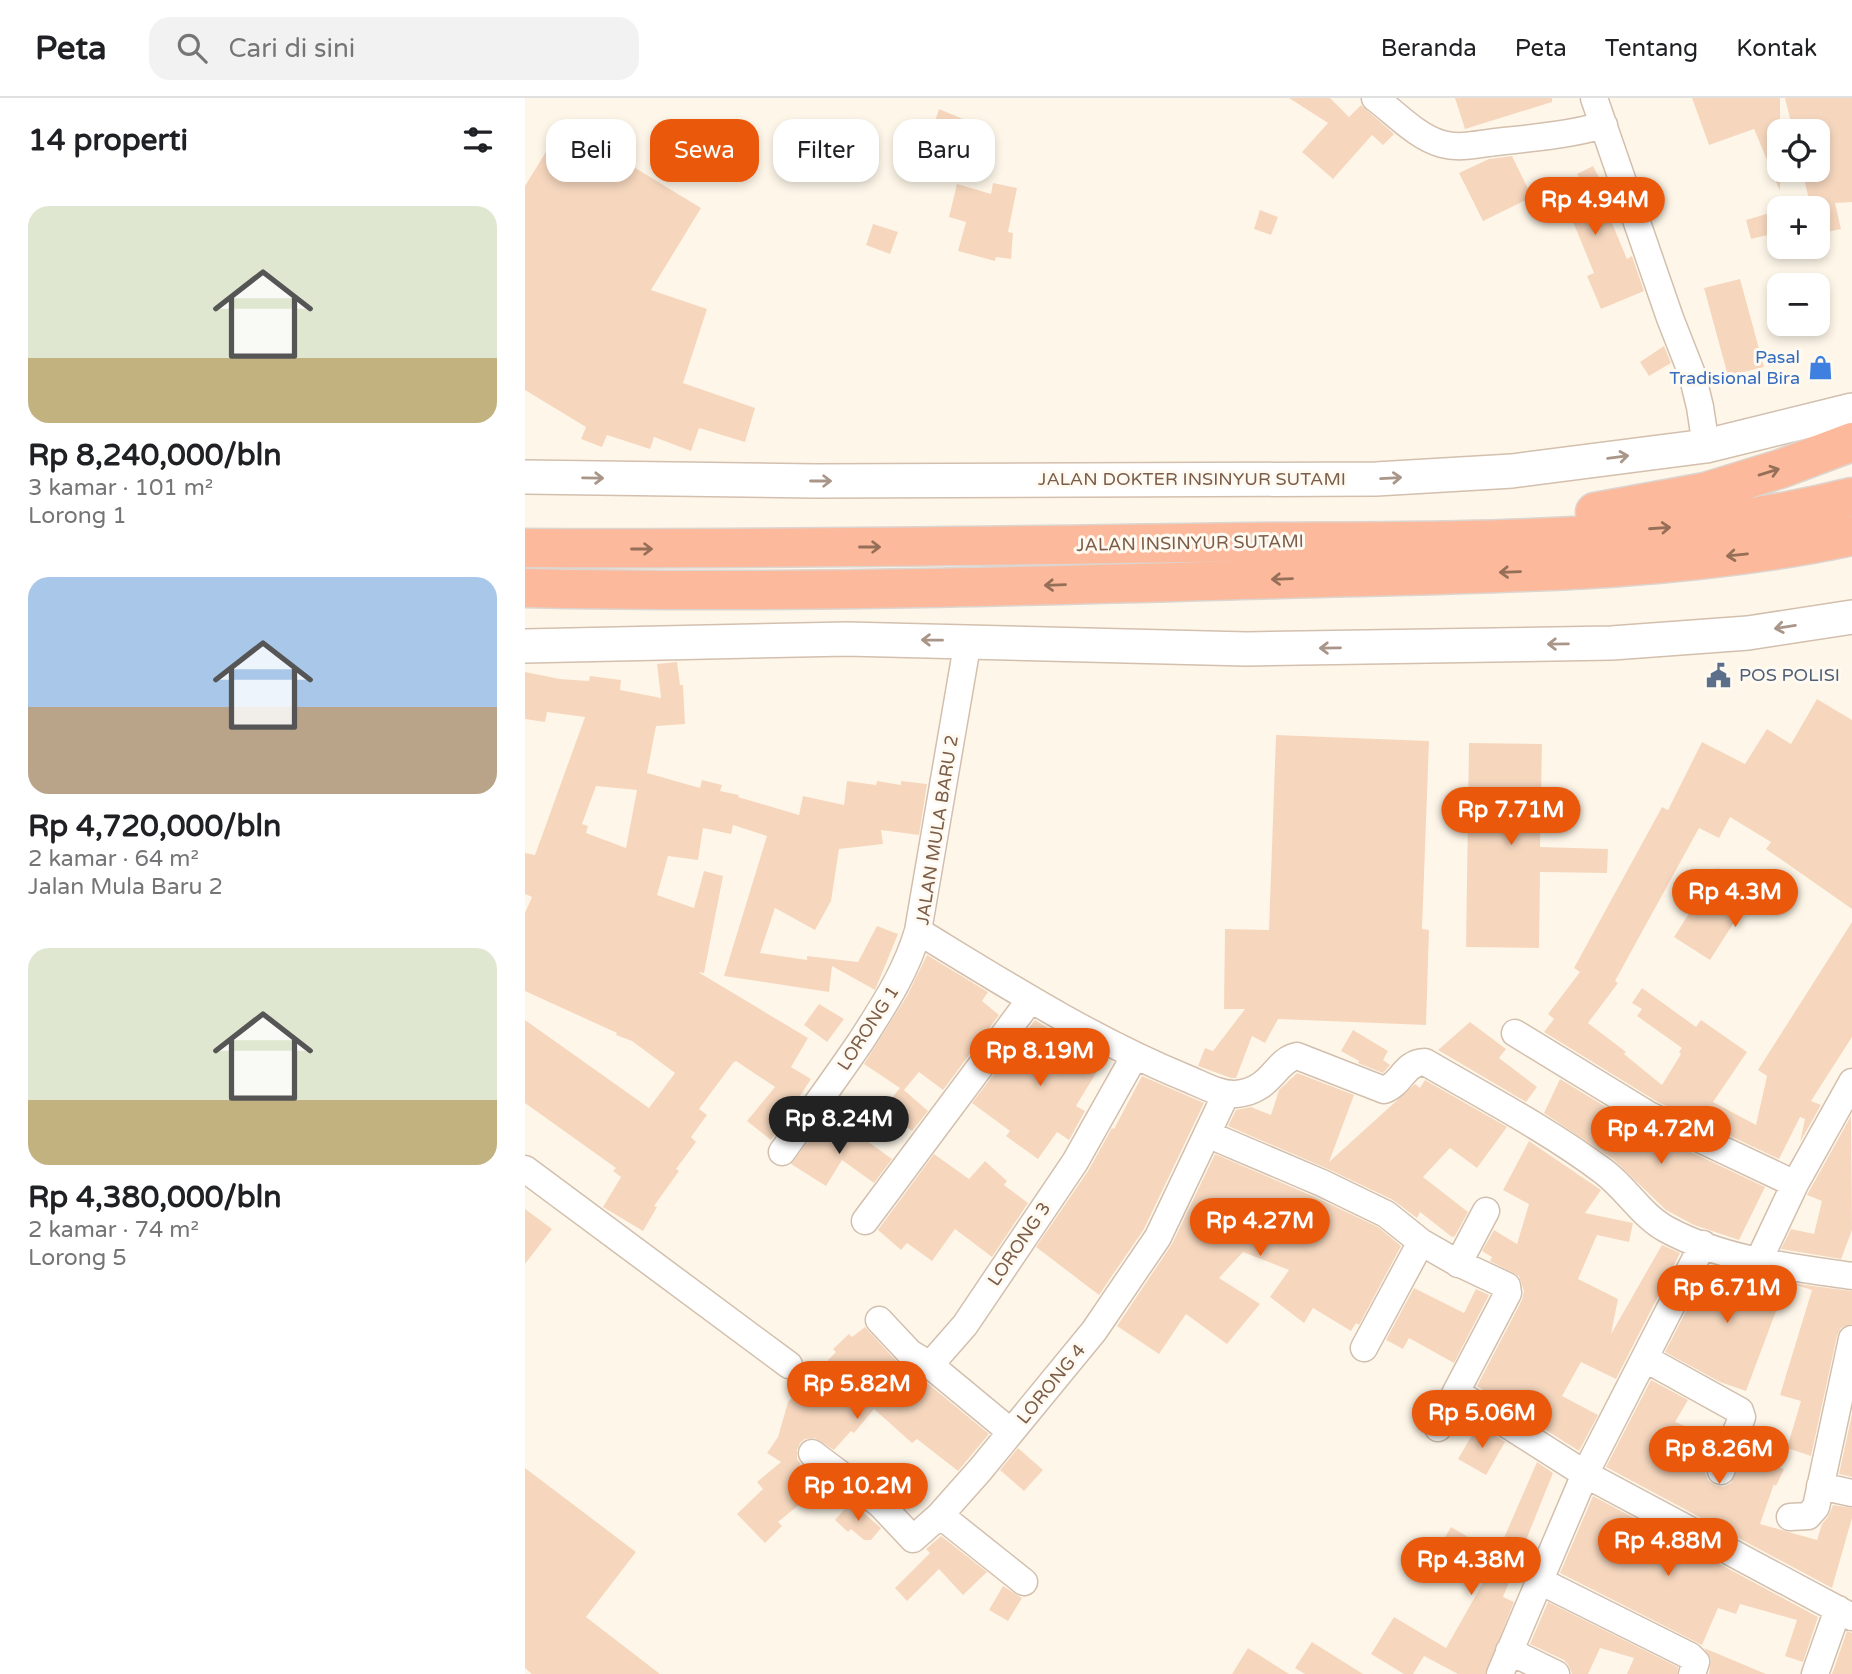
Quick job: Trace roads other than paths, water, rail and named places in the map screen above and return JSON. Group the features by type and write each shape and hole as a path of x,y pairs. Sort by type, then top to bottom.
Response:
{"highway":[{"path":"1364,541 1549,520 1706,492 1780,469 1852,442"},
{"name":"JALAN INSINYUR SUTAMI","path":"525,548 1548,537 1698,526 1824,504 1852,496"},
{"path":"1787,550 1852,536"},
{"path":"525,588 631,591 942,588 1594,570 1852,546"}],"street":[{"path":"1375,98 1429,138 1441,144 1459,147 1528,141 1604,125"},
{"path":"1594,98 1669,318 1692,374 1706,446"},
{"name":"JALAN DOKTER INSINYUR SUTAMI","path":"525,477 815,481 1376,479 1512,471 1706,446 1852,410"},
{"path":"525,646 847,639 1247,649 1612,643 1748,633 1852,617"},
{"name":"JALAN MULA BARU 2","path":"968,640 918,931 1030,1000 1134,1056 1226,1094"},
{"name":"LORONG 1","path":"782,1152 887,1002 907,965 918,931"},
{"path":"865,1221 1030,1000"},
{"path":"1515,1033 1649,1115 1795,1184"},
{"name":"LORONG 3","path":"930,1365 965,1325 1075,1162 1134,1056"},
{"path":"1226,1094 1245,1092 1267,1082 1289,1057 1307,1058 1384,1090 1393,1087 1410,1066 1416,1062 1425,1062 1594,1165 1666,1228 1703,1244 1758,1262 1852,1276"},
{"path":"1758,1262 1795,1184 1852,1082"},
{"name":"LORONG 4","path":"812,1453 880,1504 919,1547 940,1515 1094,1331 1158,1237 1226,1094"},
{"path":"1207,1134 1386,1214 1421,1242 1509,1289 1438,1428"},
{"path":"525,1168 789,1365"},
{"path":"1458,1264 1486,1211"},
{"path":"1364,1348 1421,1242"},
{"path":"1556,1674 1504,1663 1585,1474 1703,1244"},
{"path":"879,1320 910,1353 930,1365 1011,1432"},
{"path":"1790,1517 1811,1515 1816,1507 1852,1339"},
{"path":"1646,1359 1740,1411 1742,1417 1721,1471"},
{"path":"1456,1392 1585,1474 1845,1613 1815,1674"},
{"path":"1820,1486 1852,1493"},
{"path":"940,1515 1024,1583"},
{"path":"1540,1581 1690,1656 1696,1662 1692,1674"}],"place":[{"name":"Pasal Tradisional Bira","path":"1820,367"},
{"name":"POS POLISI","path":"1719,675"}]}
